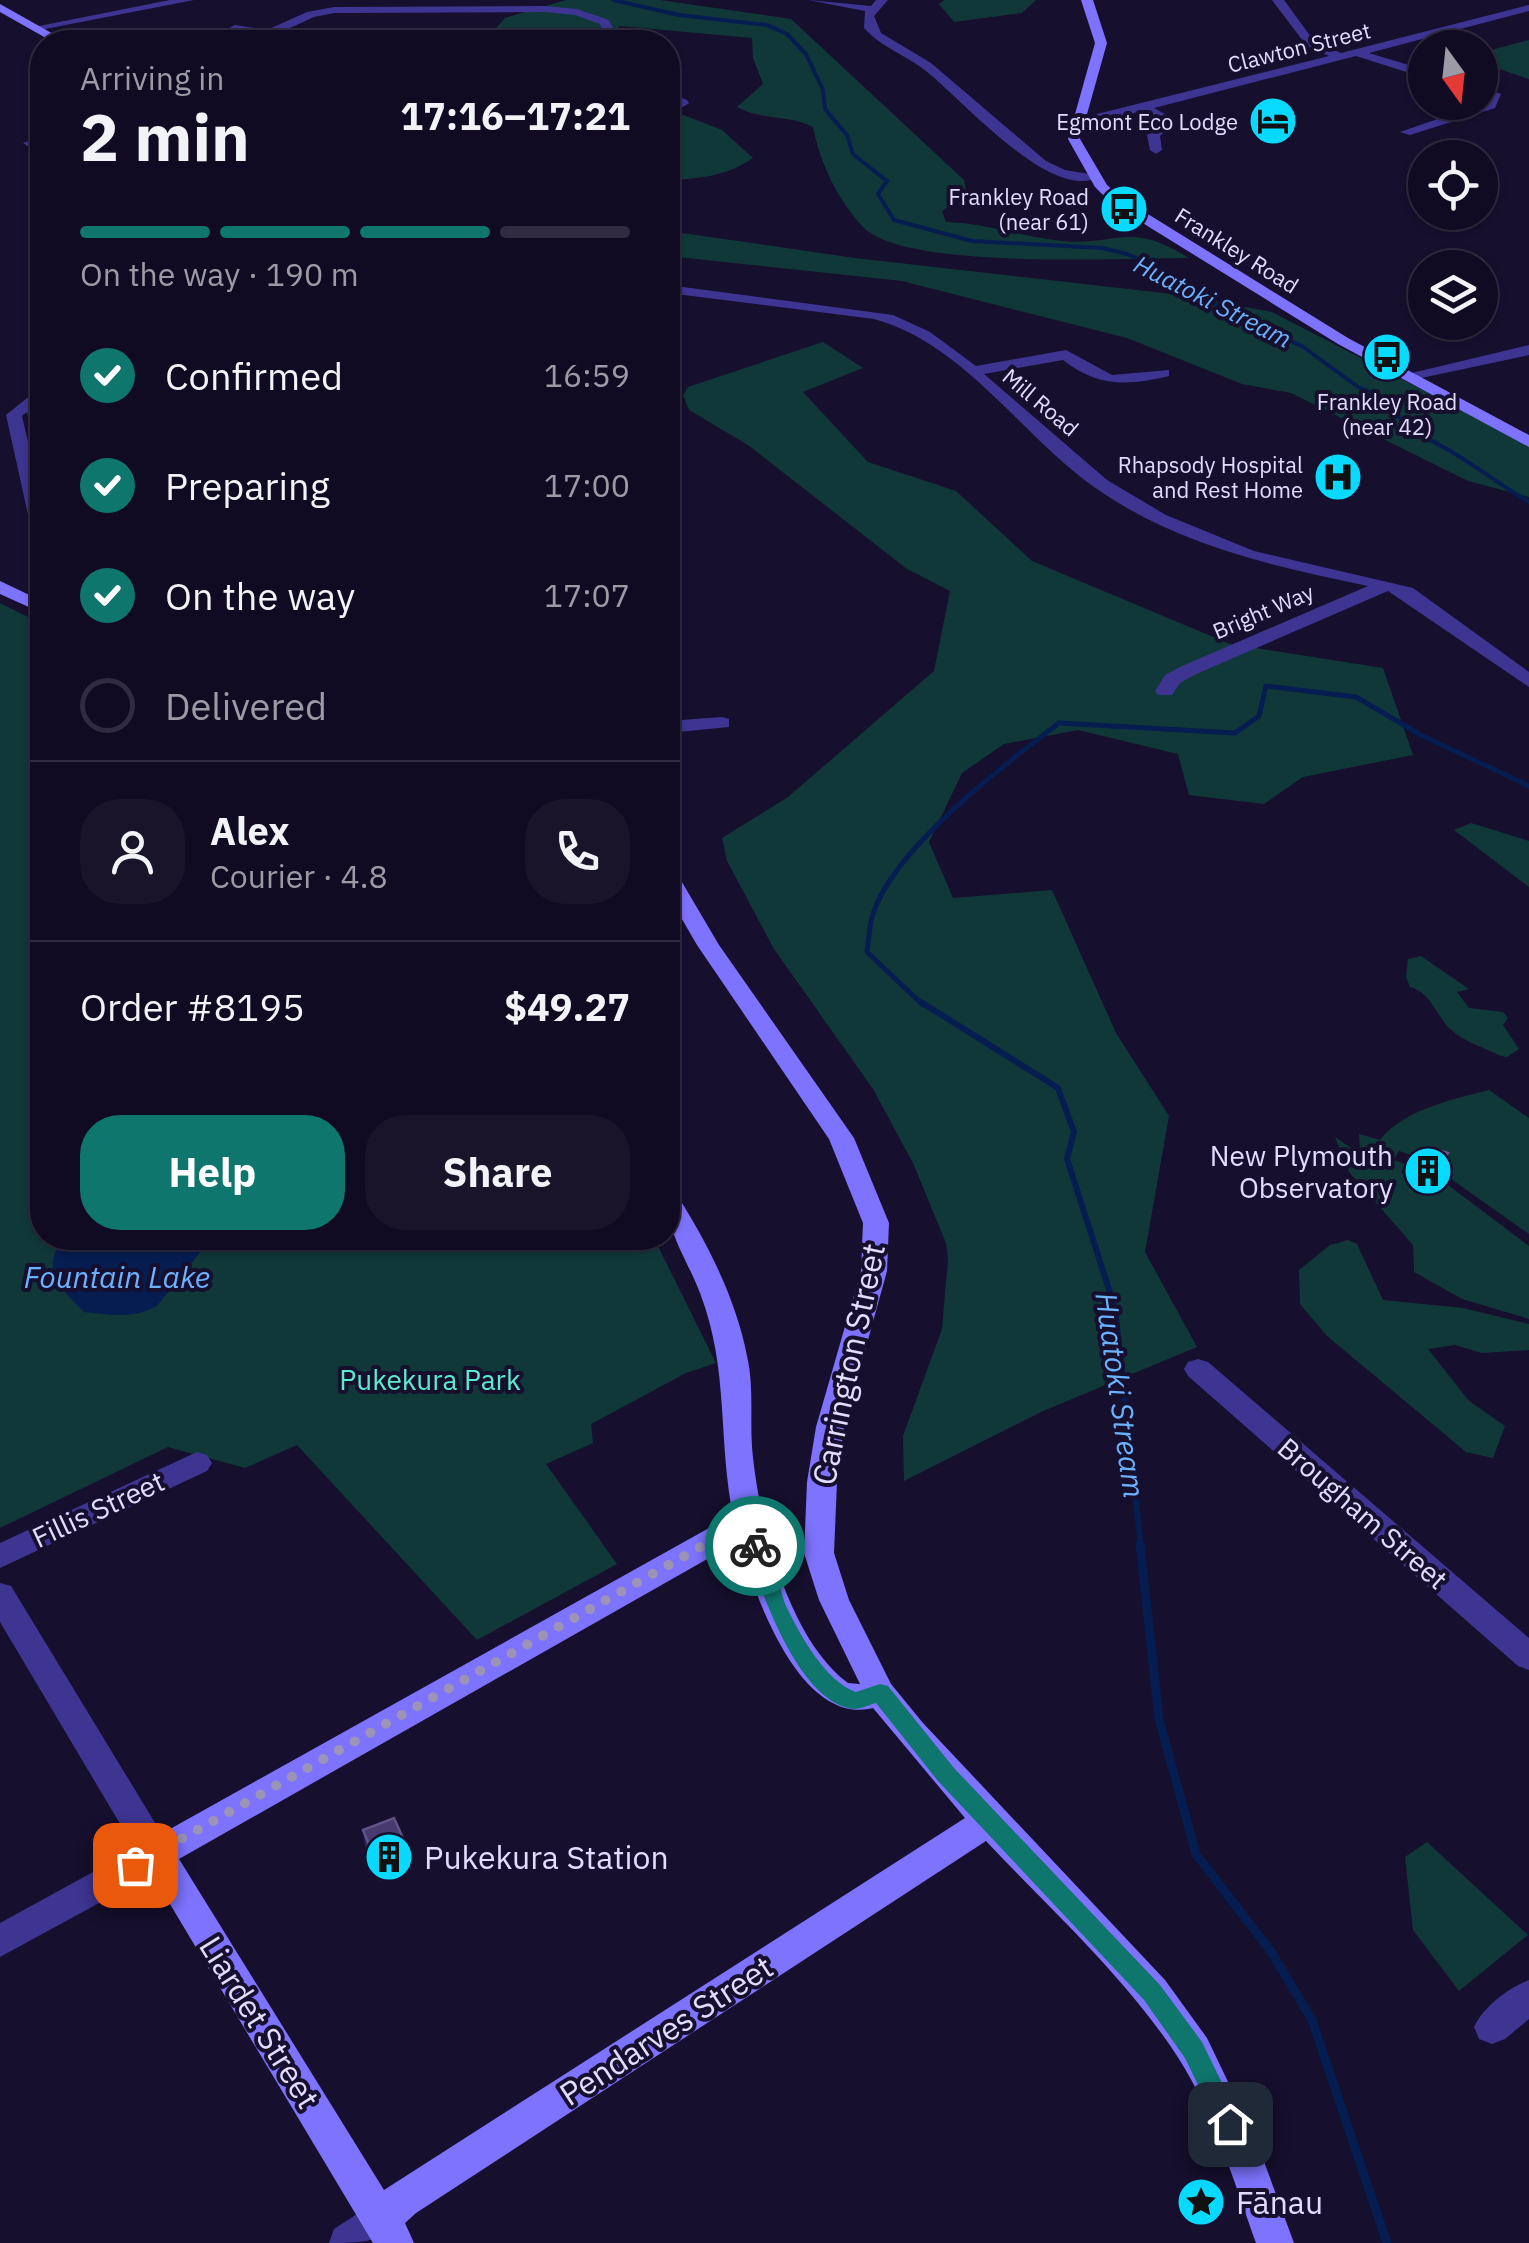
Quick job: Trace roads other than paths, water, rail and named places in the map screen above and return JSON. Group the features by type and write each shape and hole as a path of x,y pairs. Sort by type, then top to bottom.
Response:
{"street":[{"path":"35,28 188,0"},
{"path":"814,0 876,4 868,22 877,35 927,66 1028,154 1063,174 1094,176"},
{"name":"Frankley Road","path":"1088,0 1101,43 1074,139 1094,176 1116,201 1406,376 1529,442"},
{"path":"1278,0 1310,44 1341,57"},
{"path":"0,7 39,30"},
{"name":"Clawton Street","path":"1079,120 1529,8"},
{"path":"277,30 311,14 334,10 545,9 597,18 608,30"},
{"path":"235,28 246,30"},
{"path":"1358,52 1408,68"},
{"path":"1143,107 1171,121 1153,135 1156,150"},
{"path":"1406,132 1446,120"},
{"name":"Mill Road","path":"680,291 892,319 928,336 1102,484 1160,519 1249,555 1406,592 1529,680"},
{"path":"969,369 1087,346"},
{"path":"1406,376 1529,350"},
{"path":"969,369 1066,355 1093,376 1108,382 1163,373"},
{"path":"30,402 14,415 30,471"},
{"name":"Bright Way","path":"1165,692 1172,679 1186,670 1388,585"},
{"path":"0,588 30,602"},
{"path":"680,726 722,723"},
{"name":"Carrington Street","path":"680,897 708,945 841,1138 876,1223 874,1271 830,1427 818,1527 820,1553 834,1600 880,1692 989,1821 1152,1992 1194,2050 1243,2154 1275,2243"},
{"path":"680,1226 704,1274 733,1351 738,1454 751,1526 778,1610 818,1676 840,1695 856,1701 880,1692"},
{"name":"Brougham Street","path":"1198,1369 1529,1657"},
{"name":"Fillis Street","path":"0,1556 197,1463"},
{"path":"0,1940 720,1536 751,1526"},
{"name":"Liardet Street","path":"0,1596 388,2231"},
{"name":"Pendarves Street","path":"348,2243 388,2231 402,2200 989,1821"},
{"path":"1492,2027 1529,1997"}],"water":[{"name":"Fountain Lake","path":"56,1250 202,1250 157,1306 122,1315 84,1312 56,1278"}],"waterway":[{"name":"Huatoki Stream","path":"613,0 679,15 767,25 787,34 806,54 823,90 825,109 847,135 853,154 887,181 878,194 894,220 972,241 1102,248 1163,269 1231,315 1302,346 1358,387 1392,401 1405,429 1453,453 1529,502"},
{"name":"Huatoki Stream","path":"923,1005 867,952 872,919 885,889 903,862 953,809 1059,723 1235,733 1259,716 1266,686 1356,697 1421,735 1529,786"},
{"name":"Huatoki Stream","path":"921,1002 1058,1088 1074,1132 1067,1159 1115,1308 1141,1547"},
{"name":"Huatoki Stream","path":"1140,1544 1159,1719 1196,1854 1272,1953 1312,2020 1387,2243"}],"place":[{"name":"Egmont Eco Lodge","path":"1273,121"},
{"name":"Frankley Road (near 61)","path":"1124,209"},
{"name":"Frankley Road (near 42)","path":"1387,357"},
{"name":"Rhapsody Hospital and Rest Home","path":"1338,477"},
{"name":"New Plymouth Observatory","path":"1428,1171"},
{"name":"Pukekura Station","path":"389,1857"},
{"name":"Fānau","path":"1201,2202"}],"park label":[{"name":"Pukekura Park","path":"430,1379"}]}
